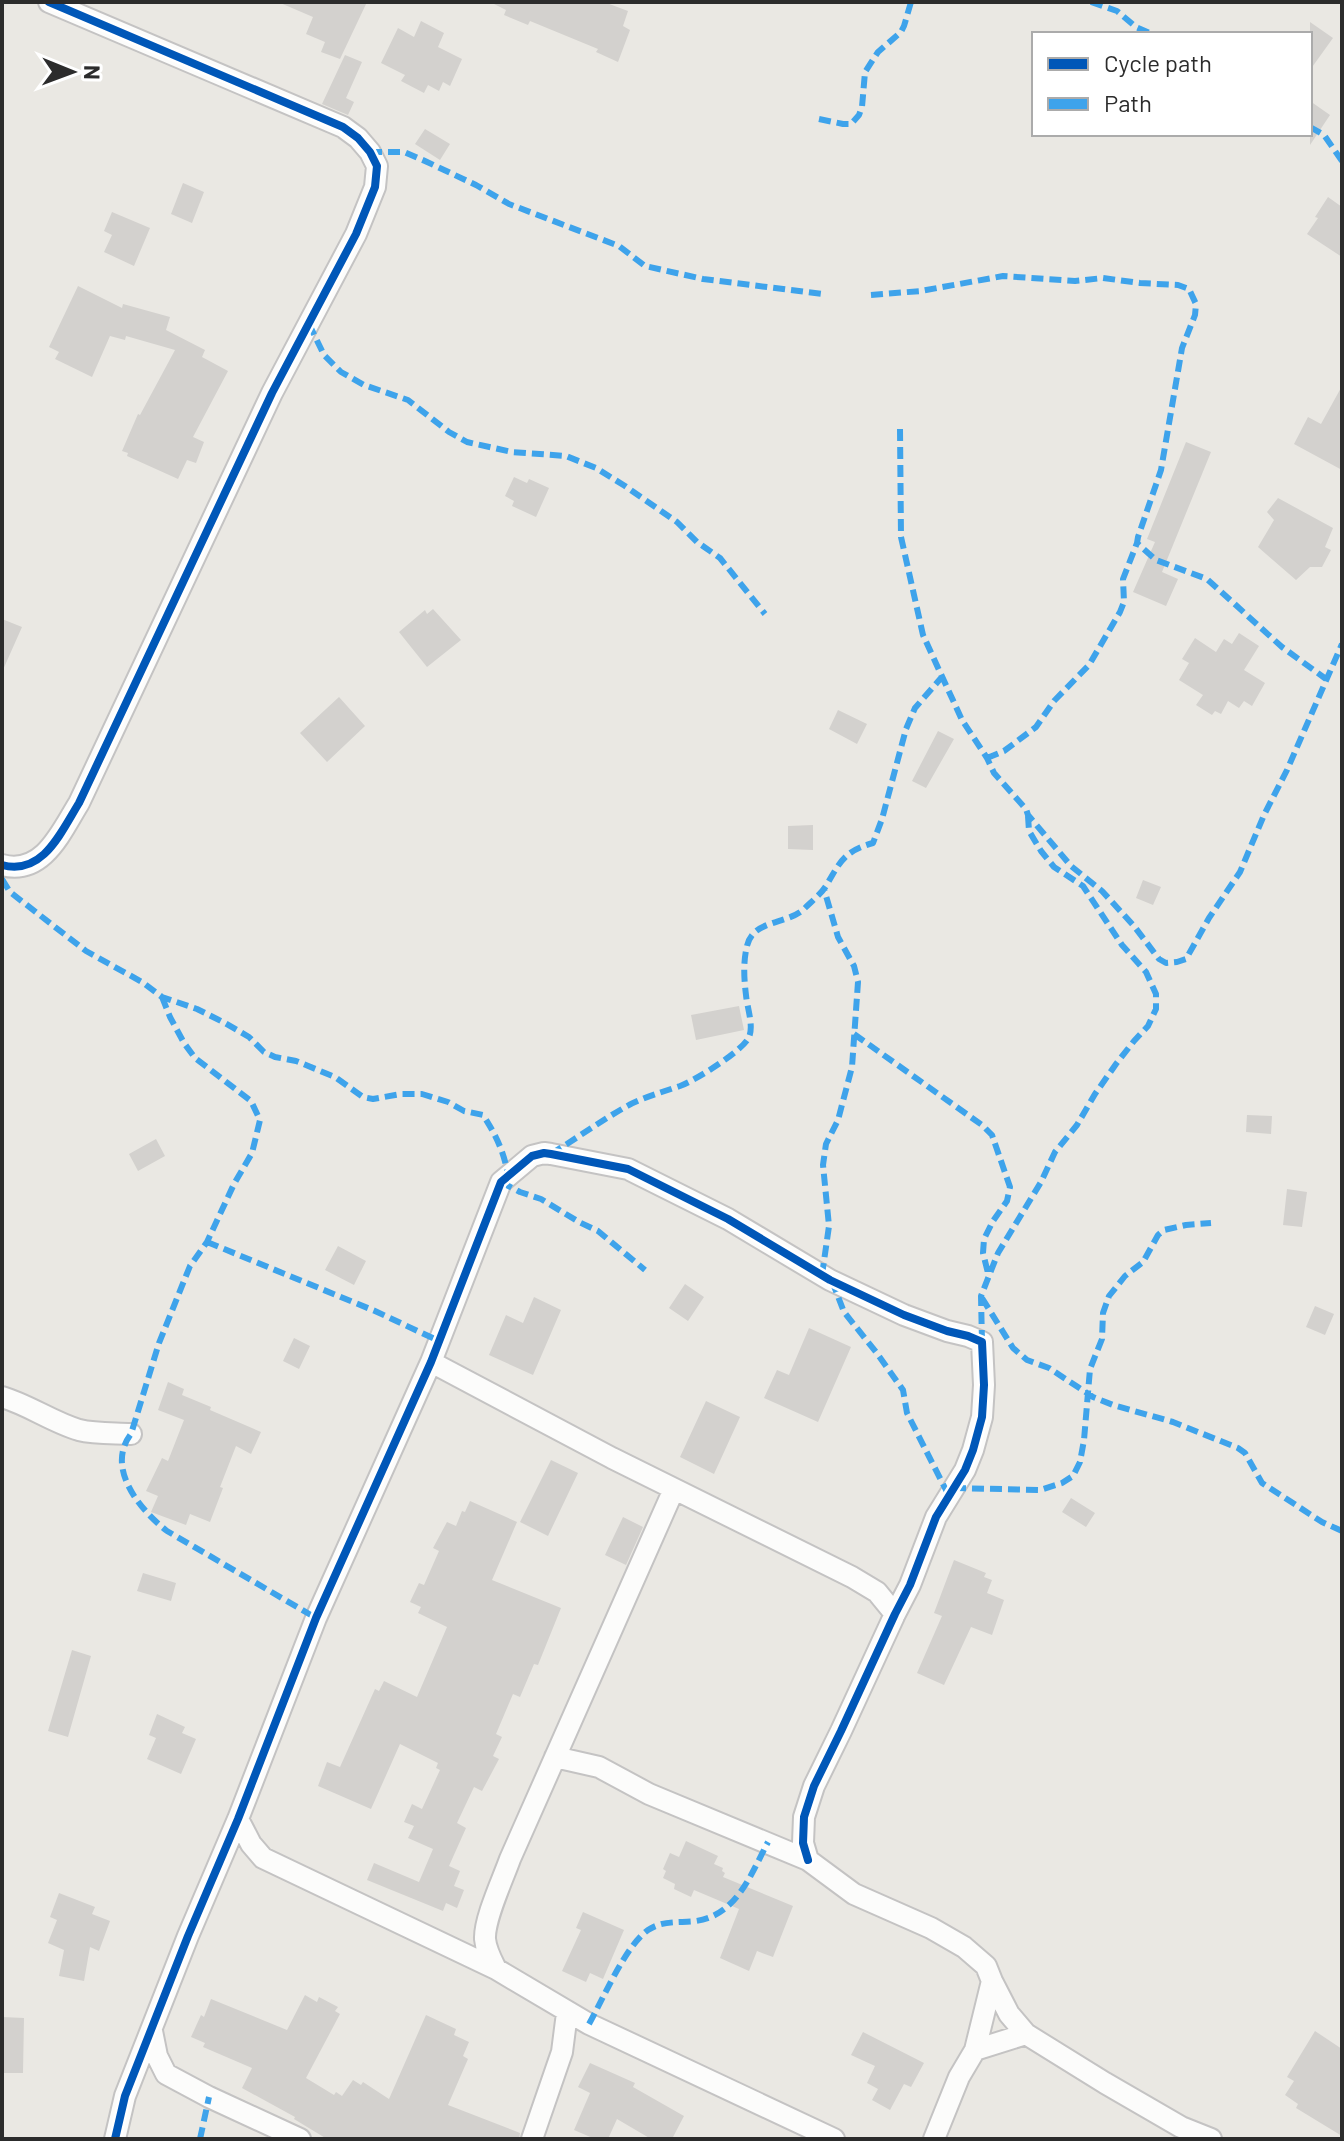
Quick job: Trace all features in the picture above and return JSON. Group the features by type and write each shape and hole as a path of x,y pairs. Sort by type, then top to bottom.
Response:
{"street":[{"path":"2,865 24,867 36,862 58,837 79,803 272,393 356,234 375,187 377,166 358,138 343,127 49,2"},
{"path":"115,2139 125,2096 316,1618 431,1362 501,1182 532,1156 544,1153 628,1169 728,1219 830,1280 904,1315 982,1342 983,1407 973,1450 965,1470 936,1517 910,1585 814,1786 804,1817 803,1843 808,1860"},
{"path":"431,1362 612,1458 852,1577 877,1592 895,1614"},
{"path":"2,1397 82,1431 131,1434"},
{"path":"496,1969 485,1936 510,1859 674,1489"},
{"path":"877,1592 910,1585"},
{"path":"555,1757 599,1767 649,1794 808,1860 854,1894 931,1928 964,1947 986,1966 1009,2014 1026,2034 1181,2127 1211,2139"},
{"path":"238,1819 251,1844 263,1858 496,1969 567,2013 834,2139"},
{"path":"220,1861 263,1858"},
{"path":"934,2139 959,2077 975,2050 992,1981"},
{"path":"532,2139 562,2052 567,2013"},
{"path":"152,2031 157,2056 166,2074 300,2139"},
{"path":"975,2050 1026,2034"}],"building":[{"path":"278,2 367,2 340,59 321,52 325,42 306,34 313,17"},
{"path":"490,2 604,2 628,11 623,26 630,30 618,62 596,52 598,49 530,21 528,25 504,15 506,10"},
{"path":"421,21 444,33 438,47 462,59 450,86 443,82 439,91 428,85 424,93 401,81 405,75 381,63 398,28 414,37"},
{"path":"1310,22 1333,38 1312,67 1312,32"},
{"path":"345,55 362,62 346,98 354,102 348,115 322,104"},
{"path":"1312,102 1330,115 1310,145 1312,136"},
{"path":"425,129 450,144 440,160 415,144"},
{"path":"183,183 204,192 192,223 171,214"},
{"path":"1328,197 1342,207 1342,257 1307,234"},
{"path":"112,212 150,228 134,266 104,252 112,235 104,231"},
{"path":"78,286 122,308 123,304 170,317 166,330 205,350 202,357 228,371 193,437 204,442 196,463 187,460 178,479 122,451 138,414 175,350 126,336 125,340 110,336 92,377 55,359 59,352 49,347"},
{"path":"1342,386 1342,470 1294,444 1308,417 1321,424"},
{"path":"1186,442 1211,452 1162,572 1178,579 1166,606 1133,592 1155,542 1147,539"},
{"path":"514,477 527,483 529,479 549,488 536,517 512,506 514,501 505,496"},
{"path":"1278,498 1333,528 1325,547 1331,550 1322,567 1310,567 1296,580 1258,547 1274,520 1267,512"},
{"path":"433,609 461,640 427,667 399,632 425,610 427,614"},
{"path":"2,619 22,627 2,672"},
{"path":"1239,633 1259,646 1244,670 1265,683 1252,706 1244,701 1239,708 1228,701 1221,714 1215,711 1212,715 1196,705 1203,695 1179,680 1189,663 1182,659 1195,638 1216,652 1224,639 1232,644"},
{"path":"339,697 365,726 327,762 300,733"},
{"path":"838,710 867,724 857,744 829,729"},
{"path":"938,731 954,739 926,788 912,781"},
{"path":"813,825 813,850 788,849 788,826"},
{"path":"1143,880 1161,887 1153,905 1136,898"},
{"path":"739,1006 744,1030 696,1040 691,1015"},
{"path":"1247,1115 1272,1116 1271,1134 1246,1132"},
{"path":"156,1139 165,1156 138,1171 129,1154"},
{"path":"1287,1189 1307,1192 1302,1227 1283,1225"},
{"path":"338,1246 366,1261 354,1285 325,1270"},
{"path":"685,1284 704,1297 688,1321 669,1308"},
{"path":"534,1297 561,1310 533,1375 489,1355 506,1315 523,1323"},
{"path":"1315,1306 1334,1314 1325,1335 1306,1327"},
{"path":"809,1328 851,1347 818,1422 764,1398 777,1370 789,1375"},
{"path":"294,1338 310,1346 299,1369 283,1361"},
{"path":"168,1382 184,1389 182,1395 261,1432 251,1454 236,1446 210,1522 190,1514 186,1525 151,1512 158,1496 146,1491 162,1458 168,1461 184,1420 158,1410"},
{"path":"706,1401 740,1417 714,1474 680,1457"},
{"path":"551,1460 578,1473 548,1536 520,1522"},
{"path":"1071,1498 1095,1513 1086,1527 1062,1512"},
{"path":"470,1501 517,1522 492,1580 561,1608 538,1665 534,1664 520,1697 513,1694 496,1734 502,1737 493,1756 499,1759 482,1791 474,1787 457,1823 466,1828 449,1866 460,1871 454,1886 464,1890 457,1908 446,1903 443,1911 367,1880 374,1863 419,1882 433,1849 408,1838 414,1826 404,1822 412,1804 422,1809 440,1770 436,1768 438,1763 400,1744 371,1809 318,1786 327,1762 340,1767 375,1689 379,1691 384,1681 417,1697 447,1627 418,1613 421,1607 410,1602 419,1583 424,1585 439,1551 433,1548 447,1522 456,1526"},
{"path":"623,1517 643,1527 626,1565 605,1555"},
{"path":"954,1560 986,1573 984,1577 992,1580 987,1593 1004,1600 992,1635 971,1627 944,1685 917,1673 942,1616 934,1613"},
{"path":"143,1573 176,1583 171,1601 137,1591"},
{"path":"72,1650 91,1656 68,1737 48,1731"},
{"path":"157,1714 185,1727 182,1733 196,1739 181,1774 147,1759 156,1738 149,1735"},
{"path":"686,1841 718,1856 714,1864 723,1868 723,1877 793,1906 773,1957 757,1951 749,1971 720,1958 739,1909 694,1890 691,1897 674,1889 675,1884 663,1878 666,1871 663,1869 670,1853 679,1857"},
{"path":"59,1893 95,1907 92,1914 110,1921 99,1951 90,1947 84,1981 59,1976 64,1950 48,1943 57,1920 50,1917"},
{"path":"583,1912 624,1930 603,1979 590,1973 586,1982 562,1971 581,1930 576,1928"},
{"path":"305,1995 317,2002 319,1997 338,2007 335,2011 340,2014 306,2078 334,2095 336,2092 342,2096 353,2080 361,2085 363,2082 389,2099 426,2015 456,2029 454,2035 469,2042 463,2056 468,2059 448,2105 520,2133 519,2139 327,2139 295,2117 242,2088 252,2068 203,2047 205,2043 191,2037 211,1999 287,2030"},
{"path":"2,2017 24,2018 23,2073 4,2073"},
{"path":"1315,2031 1342,2049 1342,2136 1296,2108 1298,2104 1285,2095 1294,2081 1287,2077"},
{"path":"863,2032 924,2063 911,2087 904,2084 890,2110 872,2100 878,2089 867,2083 875,2066 851,2055"},
{"path":"590,2063 635,2083 633,2087 684,2116 672,2139 651,2139 617,2119 608,2139 595,2139 574,2130 590,2093 578,2087"}],"marked path":[{"path":"819,119 851,124 859,115 865,72 878,52 901,32 911,2"},
{"path":"1091,2 1117,11 1147,32"},
{"path":"1312,128 1324,135 1342,161"},
{"path":"370,152 404,152 509,204 619,246 645,266 703,279 822,294"},
{"path":"871,295 921,291 1003,276 1075,281 1103,278 1178,285 1189,289 1196,304 1195,315 1182,348 1161,470 1137,543 1156,560 1207,579 1282,647 1326,679"},
{"path":"309,324 324,355 341,372 364,385 408,400 467,442 512,452 566,456 596,468 625,486 677,522 697,542 720,558 765,614"},
{"path":"900,429 901,537 923,635 962,720 994,773 1028,815 1071,866 1102,891 1159,959 1166,963 1186,959 1240,872 1342,644"},
{"path":"987,758 1004,751 1036,727 1054,701 1089,665 1124,602 1123,579 1137,543"},
{"path":"551,1154 629,1105 696,1078 745,1043 751,1027 744,970 751,937 756,931 805,908 824,889 844,858 873,843 906,729 915,708 941,678"},
{"path":"982,1342 981,1296 998,1253 1041,1182 1055,1152 1077,1125 1116,1064 1148,1026 1156,1009 1156,994 1146,972 1122,945 1083,886 1054,867 1041,851 1029,831 1028,816"},
{"path":"2,879 10,892 86,951 142,982 162,997 225,1023 249,1037 264,1052 335,1077 363,1097 373,1099 422,1094 464,1111 483,1115 499,1144 508,1175"},
{"path":"822,1275 829,1226 823,1165 826,1144 838,1120 852,1067 858,982 854,966 838,937 824,889"},
{"path":"162,997 184,1043 195,1058 251,1101 260,1120 252,1153 207,1242 190,1266 159,1343 131,1434 124,1447 124,1474 146,1512 167,1531 316,1618"},
{"path":"854,1034 992,1135 1010,1187 1007,1201 984,1239 983,1253 989,1277"},
{"path":"501,1182 541,1199 598,1231 645,1270"},
{"path":"954,1488 1040,1490 1073,1476 1080,1462 1084,1440 1090,1369 1102,1339 1103,1313 1109,1296 1125,1276 1143,1262 1164,1230 1211,1223"},
{"path":"207,1242 375,1311 439,1341"},
{"path":"832,1281 844,1312 903,1390 907,1413 949,1496"},
{"path":"982,1298 1013,1348 1027,1360 1049,1368 1093,1397 1173,1422 1238,1448 1245,1453 1262,1483 1322,1522 1342,1531"},
{"path":"589,2024 623,1960 640,1937 659,1925 696,1921 722,1911 741,1891 768,1842"},
{"path":"200,2139 209,2097"}],"cycle path":[{"path":"2,865 16,867 40,858 58,838 79,803 272,393 356,234 375,187 377,166 358,138 343,127 49,2"},
{"path":"115,2139 125,2096 316,1618 431,1362 501,1182 532,1156 544,1153 628,1169 728,1219 830,1280 904,1315 982,1342 982,1417 973,1450 965,1470 936,1517 910,1585 814,1786 804,1817 803,1843 808,1860"}]}
